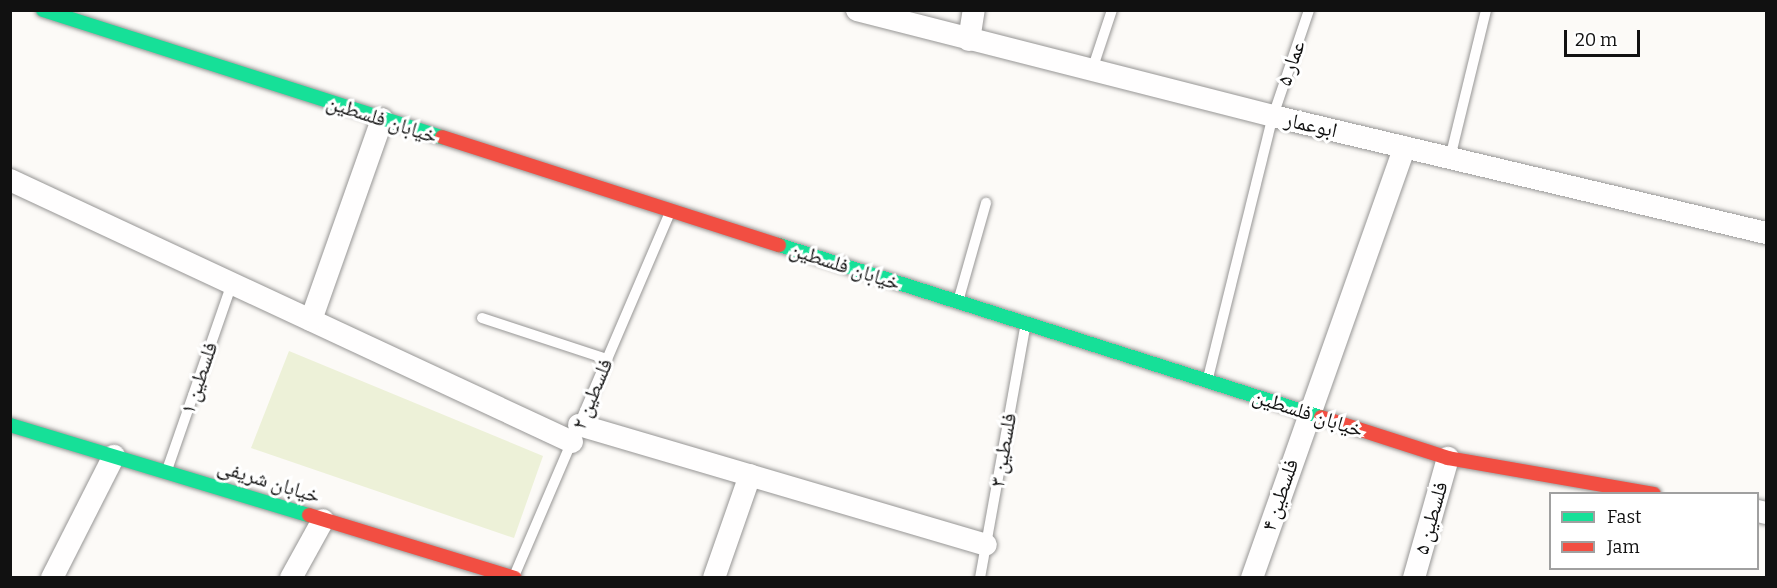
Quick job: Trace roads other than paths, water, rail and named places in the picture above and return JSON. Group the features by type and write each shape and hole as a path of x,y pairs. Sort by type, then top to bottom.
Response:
{"street":[{"name":"خیابان فلسطین","path":"43,10 1448,458 1643,492"},
{"name":"ابوعمار","path":"857,10 1273,116 1767,233"},
{"path":"969,40 974,10"},
{"path":"311,320 382,119"},
{"name":"فلسطین ۴","path":"1252,578 1308,413 1405,147"},
{"path":"10,180 311,320 576,433 750,475 986,545"},
{"name":"خیابان شریفی","path":"10,425 514,577"},
{"path":"52,578 114,456"},
{"name":"فلسطین ۵","path":"1414,578 1448,458"},
{"path":"714,578 750,475"},
{"path":"291,578 323,520"}],"lane":[{"path":"1092,70 1112,10"},
{"name":"عمار ۵","path":"1207,381 1273,116 1309,10"},
{"path":"1450,158 1486,10"},
{"path":"958,302 986,203"},
{"name":"فلسطین ۲","path":"514,577 671,210"},
{"name":"فلسطین ۱","path":"166,472 232,283"},
{"path":"482,318 607,359"},
{"name":"فلسطین ۳","path":"980,578 1026,323"},
{"path":"457,578 467,563"}]}
